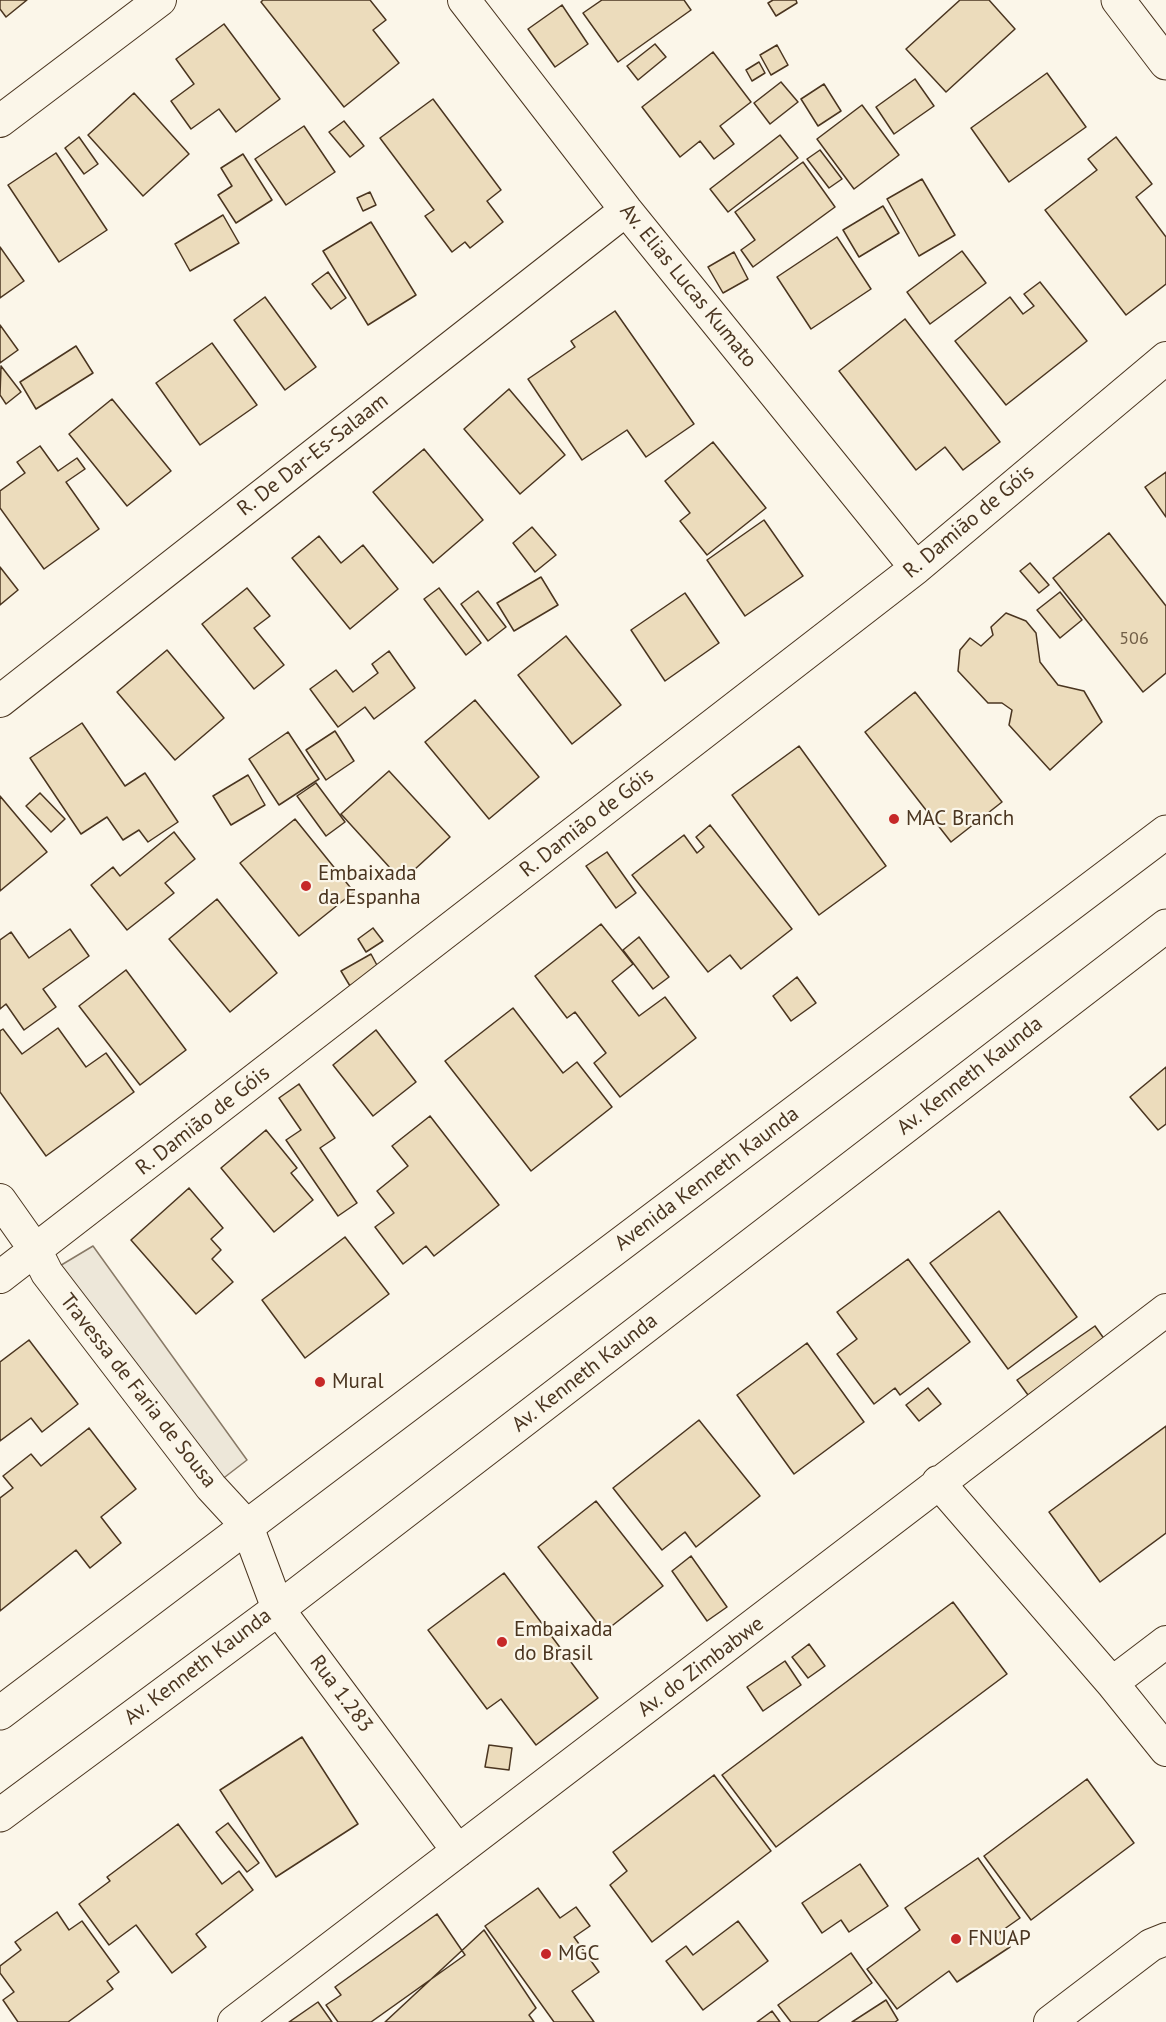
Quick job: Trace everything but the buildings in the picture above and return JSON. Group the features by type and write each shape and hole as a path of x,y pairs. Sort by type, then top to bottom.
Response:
{"main road":[{"path":"1118,0 1166,63"},
{"name":"Avenida Kenneth Kaunda","path":"247,1526 1166,832"},
{"name":"Av. Kenneth Kaunda","path":"0,1815 278,1609 1166,926"},
{"path":"0,1713 247,1526"}],"street":[{"path":"0,121 160,0"},
{"name":"Av. Elias Lucas Kumato","path":"464,0 626,210 916,568"},
{"name":"R. De Dar-Es-Salaam","path":"0,701 626,210"},
{"name":"R. Damião de Góis","path":"0,1277 916,568 1166,358"},
{"name":"Travessa de Faria de Sousa","path":"0,1200 36,1251 47,1273 204,1478 247,1526"},
{"name":"Av. do Zimbabwe","path":"234,2022 870,1539 938,1482 1166,1310"},
{"path":"938,1482 1112,1683 1166,1750"},
{"name":"Rua 1.283","path":"247,1526 278,1609 458,1851"},
{"path":"1112,1683 1166,1642"},
{"path":"1050,2022 1151,1945 1166,1939"}],"shaded area":[{"path":"93,1246 247,1460 212,1487 48,1273"}],"place":[{"name":"MAC Branch","path":"894,819"},
{"name":"Embaixada da Espanha","path":"306,886"},
{"name":"Mural","path":"320,1382"},
{"name":"Embaixada do Brasil","path":"502,1642"},
{"name":"FNUAP","path":"956,1939"},
{"name":"MGC","path":"546,1954"}]}
